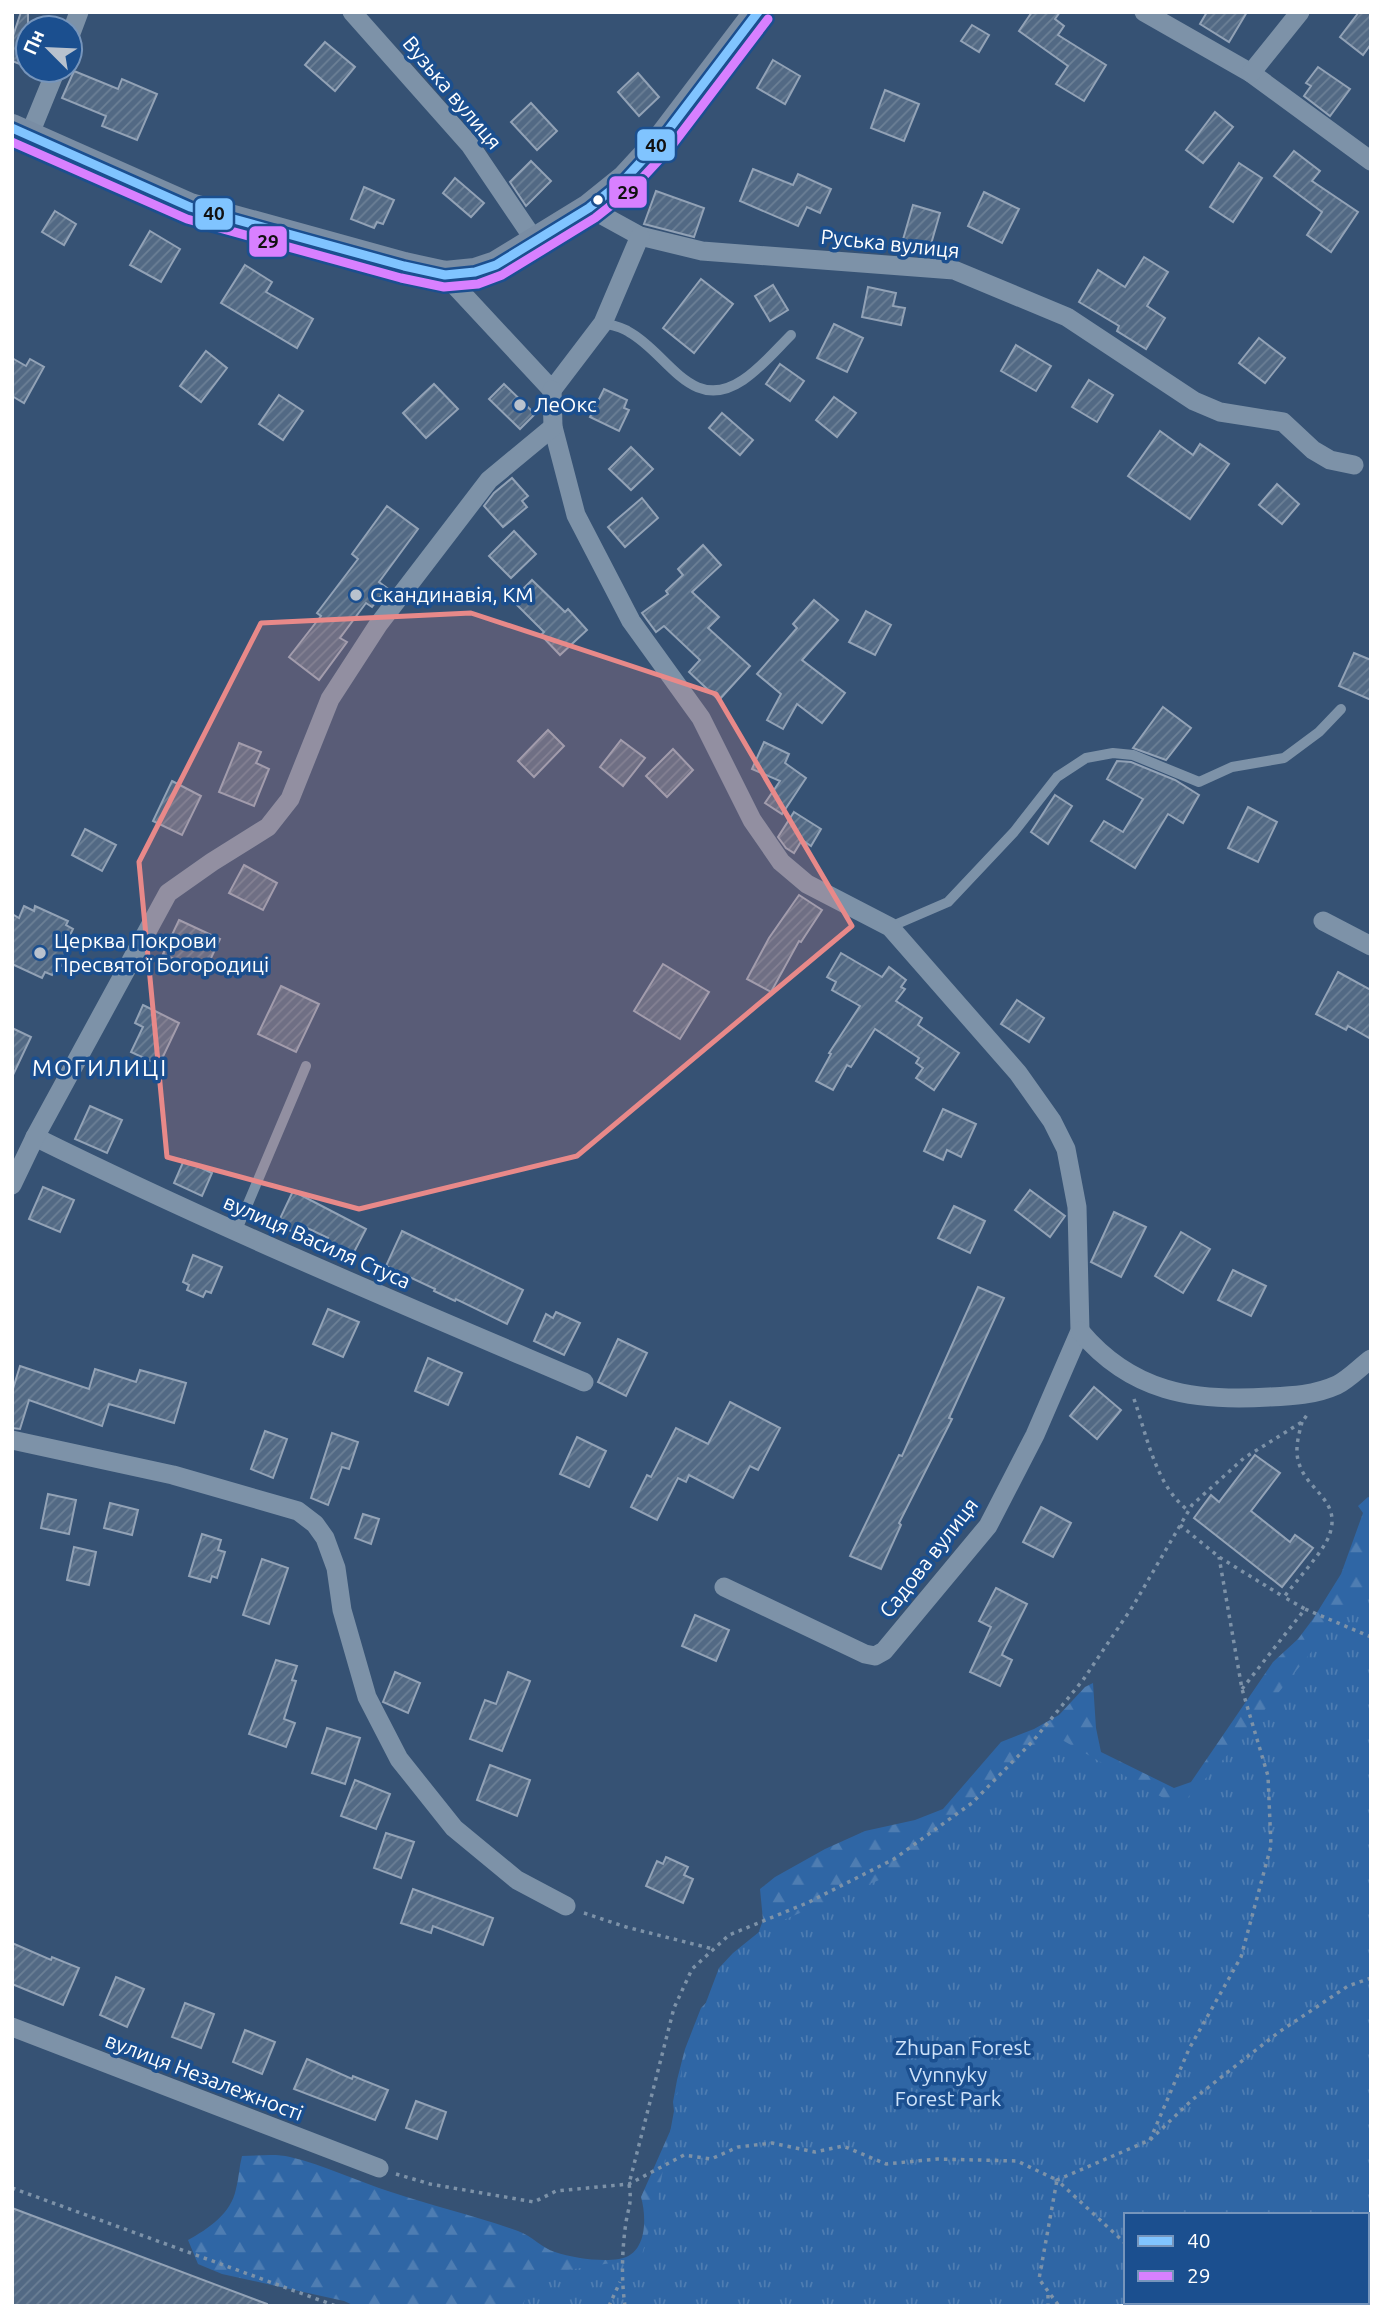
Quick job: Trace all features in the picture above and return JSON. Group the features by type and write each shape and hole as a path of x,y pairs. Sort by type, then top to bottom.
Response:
{"main road":[{"path":"21,132 190,207 404,267 445,275 475,272 496,265 589,208 625,179 646,158 758,12"}],"street":[{"name":"Вузька вулиця","path":"352,12 470,145 535,241"},
{"path":"1144,12 1251,73 1371,161"},
{"path":"1251,73 1300,12"},
{"path":"21,132 48,84"},
{"name":"Руська вулиця","path":"589,208 640,236 702,251 954,270 1067,317 1194,401 1220,412 1283,422 1313,450 1330,460 1354,465"},
{"path":"640,236 603,323 552,390 553,427 576,515 631,621 701,718 752,820 781,862 807,884 890,927 1018,1073 1052,1121 1066,1149 1077,1208 1080,1331 1097,1351 1146,1382 1188,1394 1234,1400 1300,1396 1323,1391 1340,1383 1371,1359"},
{"path":"445,275 552,390"},
{"path":"13,1182 168,894 268,827 290,799 330,699 378,625 489,480 553,427"},
{"path":"1323,921 1371,946"},
{"name":"вулиця Василя Стуса","path":"36,1137 148,1193 584,1382"},
{"name":"Садова вулиця","path":"724,1587 865,1654 875,1656 884,1651 988,1526 1035,1435 1080,1331"},
{"path":"12,1440 173,1475 298,1511 315,1524 336,1568 342,1610 367,1697 400,1759 454,1828 517,1880 566,1906"},
{"name":"вулиця Незалежності","path":"12,2027 379,2168"}],"lane":[{"path":"603,323 629,332 682,378 699,389 708,391 719,391 743,381 791,335"},
{"path":"890,927 948,902 1014,832 1057,777 1086,758 1113,753 1133,755 1199,782 1232,767 1284,758 1319,732 1341,709"},
{"path":"236,1232 306,1066"}],"path":[{"path":"1122,1368 1164,1485 1189,1511"},
{"path":"1284,1597 1328,1538 1333,1521 1330,1505 1304,1474 1298,1460 1297,1441 1302,1422 1308,1413 1300,1396"},
{"path":"625,2306 621,2280 626,2222 632,2202 629,2184 674,2008 692,1969 729,1935 807,1903 894,1859 972,1803 1032,1741 1083,1680 1133,1606 1189,1511 1224,1473 1302,1422"},
{"path":"1180,1524 1219,1557 1284,1597 1305,1609 1371,1637"},
{"path":"1150,2140 1189,2049 1241,1957 1271,1846 1268,1776 1242,1689 1219,1557"},
{"path":"1242,1689 1305,1609"},
{"path":"566,1906 626,1927 713,1950"},
{"path":"1056,2180 1150,2140 1192,2100 1279,2032 1348,1986 1371,1978"},
{"path":"379,2168 430,2184 534,2202 556,2190 629,2184 684,2155 711,2159 738,2147 772,2143 815,2151 843,2146 886,2164 937,2159 1017,2161 1056,2180 1124,2242"},
{"path":"1056,2180 1039,2279 1059,2306"},
{"path":"12,2189 336,2306"},
{"path":"609,2306 621,2280"},
{"path":"1048,2293 1048,2306"}],"highlighted area":[{"path":"471,613 716,694 852,926 577,1156 359,1209 167,1157 139,862 261,623"}],"green space":[{"name":"Vynnyky Forest Park","path":"1368,1497 1371,1498 1371,2306 355,2306 344,2301 222,2274 198,2264 188,2240 211,2226 229,2206 236,2189 242,2156 266,2155 303,2160 391,2192 523,2233 546,2248 562,2254 604,2260 628,2256 640,2243 644,2225 641,2197 675,2120 673,2102 685,2049 701,2008 743,1965 758,1934 763,1920 760,1889 775,1877 825,1849 865,1831 915,1820 943,1809 1001,1742 1034,1729 1059,1715 1085,1687 1093,1683 1096,1728 1101,1752 1174,1788 1191,1782 1273,1662 1298,1639 1313,1619 1341,1574 1363,1513 1358,1506"},
{"name":"Vynnyky Forest Park","path":"1369,1581 1371,2306 523,2306 532,2276 641,2258 657,2202 683,2063 719,1968 764,1928 903,1870 944,1845 1027,1771 1050,1733 1179,1807 1232,1750"}],"building":[{"path":"1032,12 1060,12 1055,19 1064,26 1058,35 1106,65 1084,101 1056,84 1068,66 1019,31"},
{"path":"1207,12 1247,12 1229,42 1200,24"},
{"path":"1359,12 1371,12 1371,44 1363,55 1340,37"},
{"path":"972,25 989,35 979,52 961,41"},
{"path":"14,33 14,62 12,61"},
{"path":"325,42 355,67 335,91 305,65"},
{"path":"773,60 800,76 785,104 757,88"},
{"path":"1318,67 1350,89 1330,116 1304,96 1311,86 1306,83"},
{"path":"638,73 659,97 639,116 618,92"},
{"path":"84,75 118,89 122,79 157,94 137,140 102,126 106,116 62,98 68,84 84,84"},
{"path":"885,90 919,104 904,141 871,128"},
{"path":"531,103 557,131 537,150 511,122"},
{"path":"1215,112 1233,127 1203,163 1186,150"},
{"path":"1294,151 1320,171 1312,181 1358,212 1331,252 1307,235 1322,212 1274,176"},
{"path":"531,161 551,181 526,206 510,182"},
{"path":"1239,163 1262,178 1233,222 1210,207"},
{"path":"753,169 793,185 798,174 831,189 820,213 807,207 798,226 740,201"},
{"path":"455,178 484,203 471,217 443,193"},
{"path":"364,187 394,200 383,224 377,222 374,228 351,219"},
{"path":"656,191 704,208 694,237 644,224"},
{"path":"984,192 1019,209 1002,243 968,226"},
{"path":"913,205 940,213 929,251 902,243"},
{"path":"55,211 76,224 64,245 42,232"},
{"path":"150,231 180,249 161,282 130,265"},
{"path":"1144,257 1168,272 1147,306 1165,318 1146,349 1117,331 1119,326 1079,302 1098,270 1125,287"},
{"path":"245,265 272,282 266,292 313,319 297,348 221,303"},
{"path":"701,279 733,304 694,353 663,328"},
{"path":"773,285 788,310 770,321 755,296"},
{"path":"868,287 896,293 893,306 905,308 901,325 862,317"},
{"path":"834,324 863,338 847,372 817,358"},
{"path":"1259,338 1285,358 1265,383 1239,363"},
{"path":"1016,345 1051,366 1036,391 1001,371"},
{"path":"206,351 227,368 201,402 180,386"},
{"path":"12,358 26,366 30,359 44,367 24,403 12,396"},
{"path":"780,364 804,381 790,401 766,384"},
{"path":"1089,380 1113,395 1097,422 1072,407"},
{"path":"434,384 458,409 426,438 403,413"},
{"path":"504,384 535,414 520,429 489,399"},
{"path":"604,389 627,400 624,408 629,410 619,431 590,417"},
{"path":"279,395 303,411 283,440 259,424"},
{"path":"834,397 856,413 837,437 816,420"},
{"path":"722,413 753,440 740,455 709,428"},
{"path":"1160,431 1193,455 1200,444 1229,464 1190,519 1128,476"},
{"path":"631,447 653,469 631,490 609,469"},
{"path":"512,478 528,496 522,501 527,507 503,527 484,506 494,493"},
{"path":"1277,484 1299,504 1282,524 1259,505"},
{"path":"642,498 658,518 625,547 608,527"},
{"name":"Скандинавія, КМ","path":"387,506 418,529 379,582 387,588 372,607 366,603 340,638 347,642 319,680 289,657 321,616 317,613 358,559 352,554"},
{"path":"514,531 536,554 511,578 489,556"},
{"path":"703,545 721,565 692,592 719,617 708,628 750,666 719,700 689,672 700,660 664,626 656,632 642,613 668,594 666,591 683,575 678,569"},
{"path":"532,580 565,612 568,609 587,630 560,655 541,635 544,632 512,600"},
{"path":"814,600 838,620 802,660 845,693 822,723 797,704 783,729 767,720 781,694 757,674 797,628 793,624"},
{"path":"866,611 891,625 875,655 849,642"},
{"path":"1354,653 1371,660 1371,700 1339,686"},
{"path":"1163,707 1191,728 1166,760 1133,748"},
{"path":"548,730 564,746 534,777 518,761"},
{"path":"621,740 645,758 623,786 600,767"},
{"path":"764,742 789,754 785,763 806,778 782,814 765,803 780,781 752,769"},
{"path":"239,743 261,752 256,763 269,769 254,806 219,792"},
{"path":"673,749 693,770 667,797 646,776"},
{"path":"1117,761 1131,762 1175,780 1199,795 1183,823 1168,814 1135,868 1091,841 1104,821 1123,832 1143,799 1107,779"},
{"path":"172,781 201,796 182,835 153,821"},
{"path":"1055,795 1072,806 1048,844 1031,832"},
{"path":"1248,807 1277,822 1258,862 1228,848"},
{"path":"794,812 821,829 811,846 802,840 794,853 786,848 778,837"},
{"path":"85,829 116,845 102,871 72,855"},
{"path":"244,865 277,883 263,910 229,893"},
{"path":"799,895 822,910 801,942 799,941 771,992 747,979 769,938"},
{"name":"Церква Покрови Пресвятої Богородиці","path":"24,906 34,911 35,906 68,921 66,925 73,929 68,939 74,942 62,966 57,964 52,975 45,972 42,978 12,964 12,914 19,918"},
{"path":"179,920 220,939 204,973 163,954"},
{"path":"841,953 882,977 889,967 906,980 901,987 905,989 896,1001 922,1018 918,1025 959,1053 934,1090 916,1078 923,1068 916,1063 919,1058 875,1029 851,1067 847,1065 833,1090 816,1081 831,1054 829,1053 860,1006 832,990 836,982 827,977"},
{"path":"663,964 709,992 680,1039 634,1011"},
{"path":"1338,972 1371,990 1371,1039 1348,1026 1346,1030 1316,1014"},
{"path":"281,986 319,1004 296,1052 258,1034"},
{"path":"1017,1000 1044,1018 1029,1042 1001,1024"},
{"path":"143,1005 179,1023 159,1065 131,1052 143,1027 135,1023"},
{"path":"12,1028 31,1037 12,1077"},
{"path":"90,1106 122,1120 107,1153 75,1139"},
{"path":"943,1109 976,1124 961,1157 947,1150 943,1160 924,1151"},
{"path":"184,1160 212,1173 202,1196 174,1183"},
{"path":"43,1187 74,1200 60,1232 29,1219"},
{"path":"1030,1190 1065,1216 1050,1237 1015,1210"},
{"path":"293,1191 366,1229 353,1254 297,1223 293,1232 277,1225"},
{"path":"954,1206 985,1221 970,1253 938,1238"},
{"path":"1114,1212 1146,1227 1121,1277 1091,1262"},
{"path":"402,1231 523,1290 507,1324 386,1266"},
{"path":"1181,1232 1210,1249 1183,1293 1155,1276"},
{"path":"193,1255 222,1267 211,1293 206,1291 203,1297 187,1290 189,1285 183,1282"},
{"path":"1233,1270 1266,1286 1251,1316 1218,1300"},
{"path":"978,1287 1004,1298 949,1418 952,1419 899,1523 901,1525 881,1569 850,1556 899,1455 902,1456"},
{"path":"328,1309 359,1322 343,1357 313,1344"},
{"path":"556,1312 580,1323 564,1355 534,1341 546,1314 553,1318"},
{"path":"618,1339 647,1353 626,1396 598,1382"},
{"path":"428,1358 462,1373 448,1405 415,1391"},
{"path":"20,1366 89,1389 95,1369 136,1382 140,1370 186,1383 174,1423 109,1404 102,1426 29,1400 20,1429 12,1428 12,1392"},
{"path":"1094,1387 1121,1410 1097,1439 1070,1416"},
{"path":"730,1402 780,1428 758,1470 750,1466 733,1498 689,1475 686,1482 678,1478 657,1520 631,1507 647,1475 651,1477 676,1428 708,1444"},
{"path":"265,1431 287,1439 273,1478 251,1469"},
{"path":"332,1433 358,1442 349,1469 342,1467 328,1505 311,1498"},
{"path":"577,1437 606,1451 589,1487 560,1474"},
{"path":"1255,1455 1280,1473 1251,1511 1290,1542 1295,1535 1313,1548 1282,1587 1194,1518 1211,1495 1219,1502"},
{"path":"48,1494 76,1500 69,1534 41,1528"},
{"path":"110,1503 138,1510 132,1535 104,1528"},
{"path":"1041,1507 1071,1523 1053,1557 1023,1542"},
{"path":"363,1514 379,1519 371,1544 355,1538"},
{"path":"202,1534 221,1540 218,1550 225,1552 217,1578 212,1576 210,1582 189,1576"},
{"path":"74,1547 96,1552 89,1585 67,1580"},
{"path":"262,1559 288,1568 269,1624 243,1615"},
{"path":"996,1588 1027,1604 1002,1655 1012,1660 1000,1686 970,1672 991,1627 979,1621"},
{"path":"695,1615 729,1630 716,1661 682,1646"},
{"path":"276,1660 297,1666 292,1680 296,1681 284,1719 295,1723 286,1747 249,1734"},
{"path":"395,1672 420,1683 408,1713 383,1702"},
{"path":"508,1672 530,1681 502,1751 470,1739 485,1700 496,1704"},
{"path":"327,1728 360,1738 345,1784 312,1773"},
{"path":"490,1765 530,1780 517,1816 477,1800"},
{"path":"355,1780 390,1794 376,1829 341,1816"},
{"path":"386,1833 414,1842 401,1878 374,1868"},
{"path":"666,1857 688,1867 684,1875 693,1879 683,1903 646,1886 657,1861 663,1864"},
{"path":"413,1889 493,1918 483,1945 433,1926 431,1933 401,1923"},
{"path":"12,1943 51,1960 52,1957 79,1968 63,2005 12,1984"},
{"path":"116,1977 144,1989 127,2027 100,2015"},
{"path":"185,2003 214,2014 201,2048 172,2037"},
{"path":"245,2030 275,2042 262,2074 233,2062"},
{"path":"307,2059 352,2079 353,2076 388,2090 375,2120 294,2089"},
{"path":"416,2101 446,2112 437,2139 406,2128"},
{"path":"12,2208 267,2304 267,2306 12,2306"}],"transit line":[{"name":"40","path":"12,128 190,207 404,266 445,275 475,272 496,265 589,208 625,179 660,141 758,12"},
{"name":"29","path":"12,142 187,219 401,278 444,287 478,284 502,275 595,218 633,188 670,148 768,19"}],"place":[{"name":"ЛеОкс","path":"520,405"},
{"name":"Скандинавія, КМ","path":"356,595"},
{"name":"Церква Покрови Пресвятої Богородиці","path":"40,953"}],"district":[{"name":"МОГИЛИЦІ","path":"100,1068"}],"park label":[{"name":"Zhupan Forest","path":"963,2048"}]}
